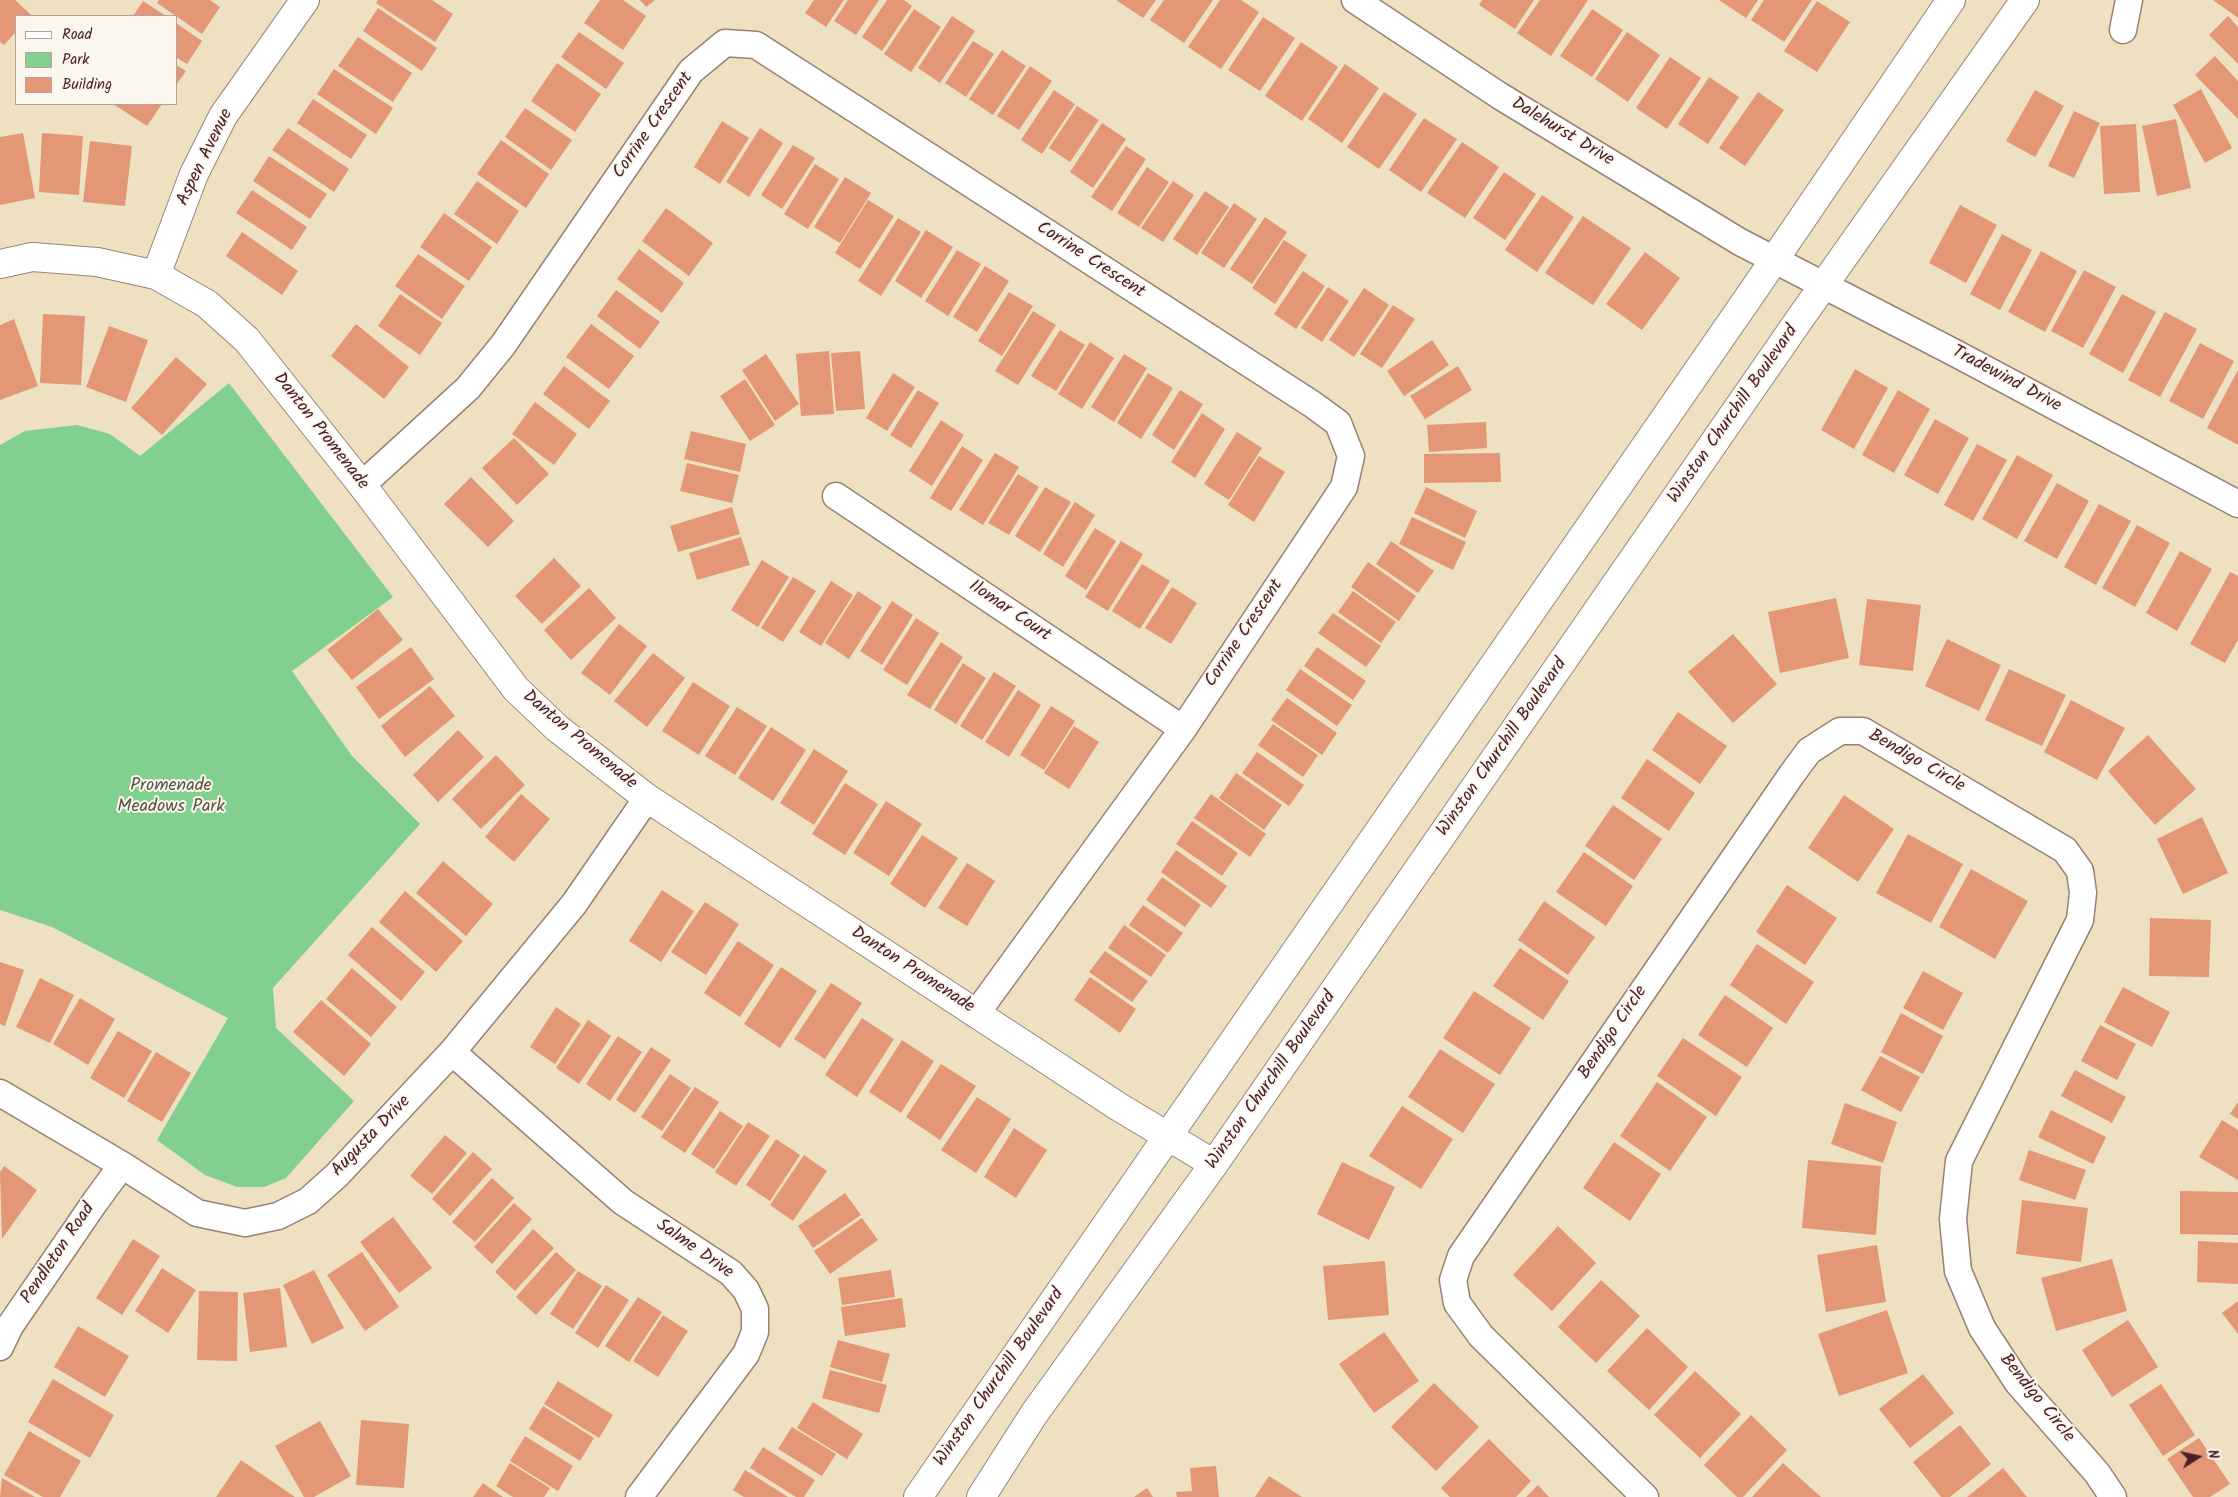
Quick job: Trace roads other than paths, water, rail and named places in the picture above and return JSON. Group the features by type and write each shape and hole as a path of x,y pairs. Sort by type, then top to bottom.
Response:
{"main road":[{"name":"Aspen Avenue","path":"156,275 194,174 223,116 305,0"},
{"name":"Winston Churchill Boulevard","path":"918,1497 1773,260 1950,0"},
{"name":"Winston Churchill Boulevard","path":"981,1497 1034,1414 1214,1164 1824,285 2025,0"},
{"name":"Danton Promenade","path":"0,264 32,257 97,262 156,275 207,304 247,340 362,485 516,689 557,728 647,798 976,1014 1214,1164"}],"street":[{"name":"Dalehurst Drive","path":"1355,0 1500,96 1773,260"},
{"path":"2123,30 2129,0"},
{"name":"Corrine Crescent","path":"362,485 468,388 503,345 691,71 725,43 756,45 1312,404 1338,423 1350,456 1344,487 1182,729 976,1014"},
{"name":"Tradewind Drive","path":"1773,260 1824,285 2238,504"},
{"name":"Ilomar Court","path":"836,496 1182,729"},
{"name":"Bendigo Circle","path":"1645,1497 1481,1336 1457,1302 1453,1280 1461,1256 1792,774 1810,751 1840,731 1863,730 2065,850 2080,871 2083,893 2080,920 1959,1161 1953,1219 1958,1271 1982,1328 2018,1383 2097,1473 2113,1497"},
{"name":"Augusta Drive","path":"0,1093 197,1212 244,1223 278,1216 308,1201 337,1175 452,1052 574,904 647,798"},
{"name":"Salme Drive","path":"452,1052 623,1202 731,1273 746,1290 755,1309 755,1332 746,1354 638,1497"},
{"name":"Pendleton Road","path":"0,1347 10,1326 94,1202 122,1165"}],"park label":[{"name":"Promenade Meadows Park","path":"171,798"}]}
